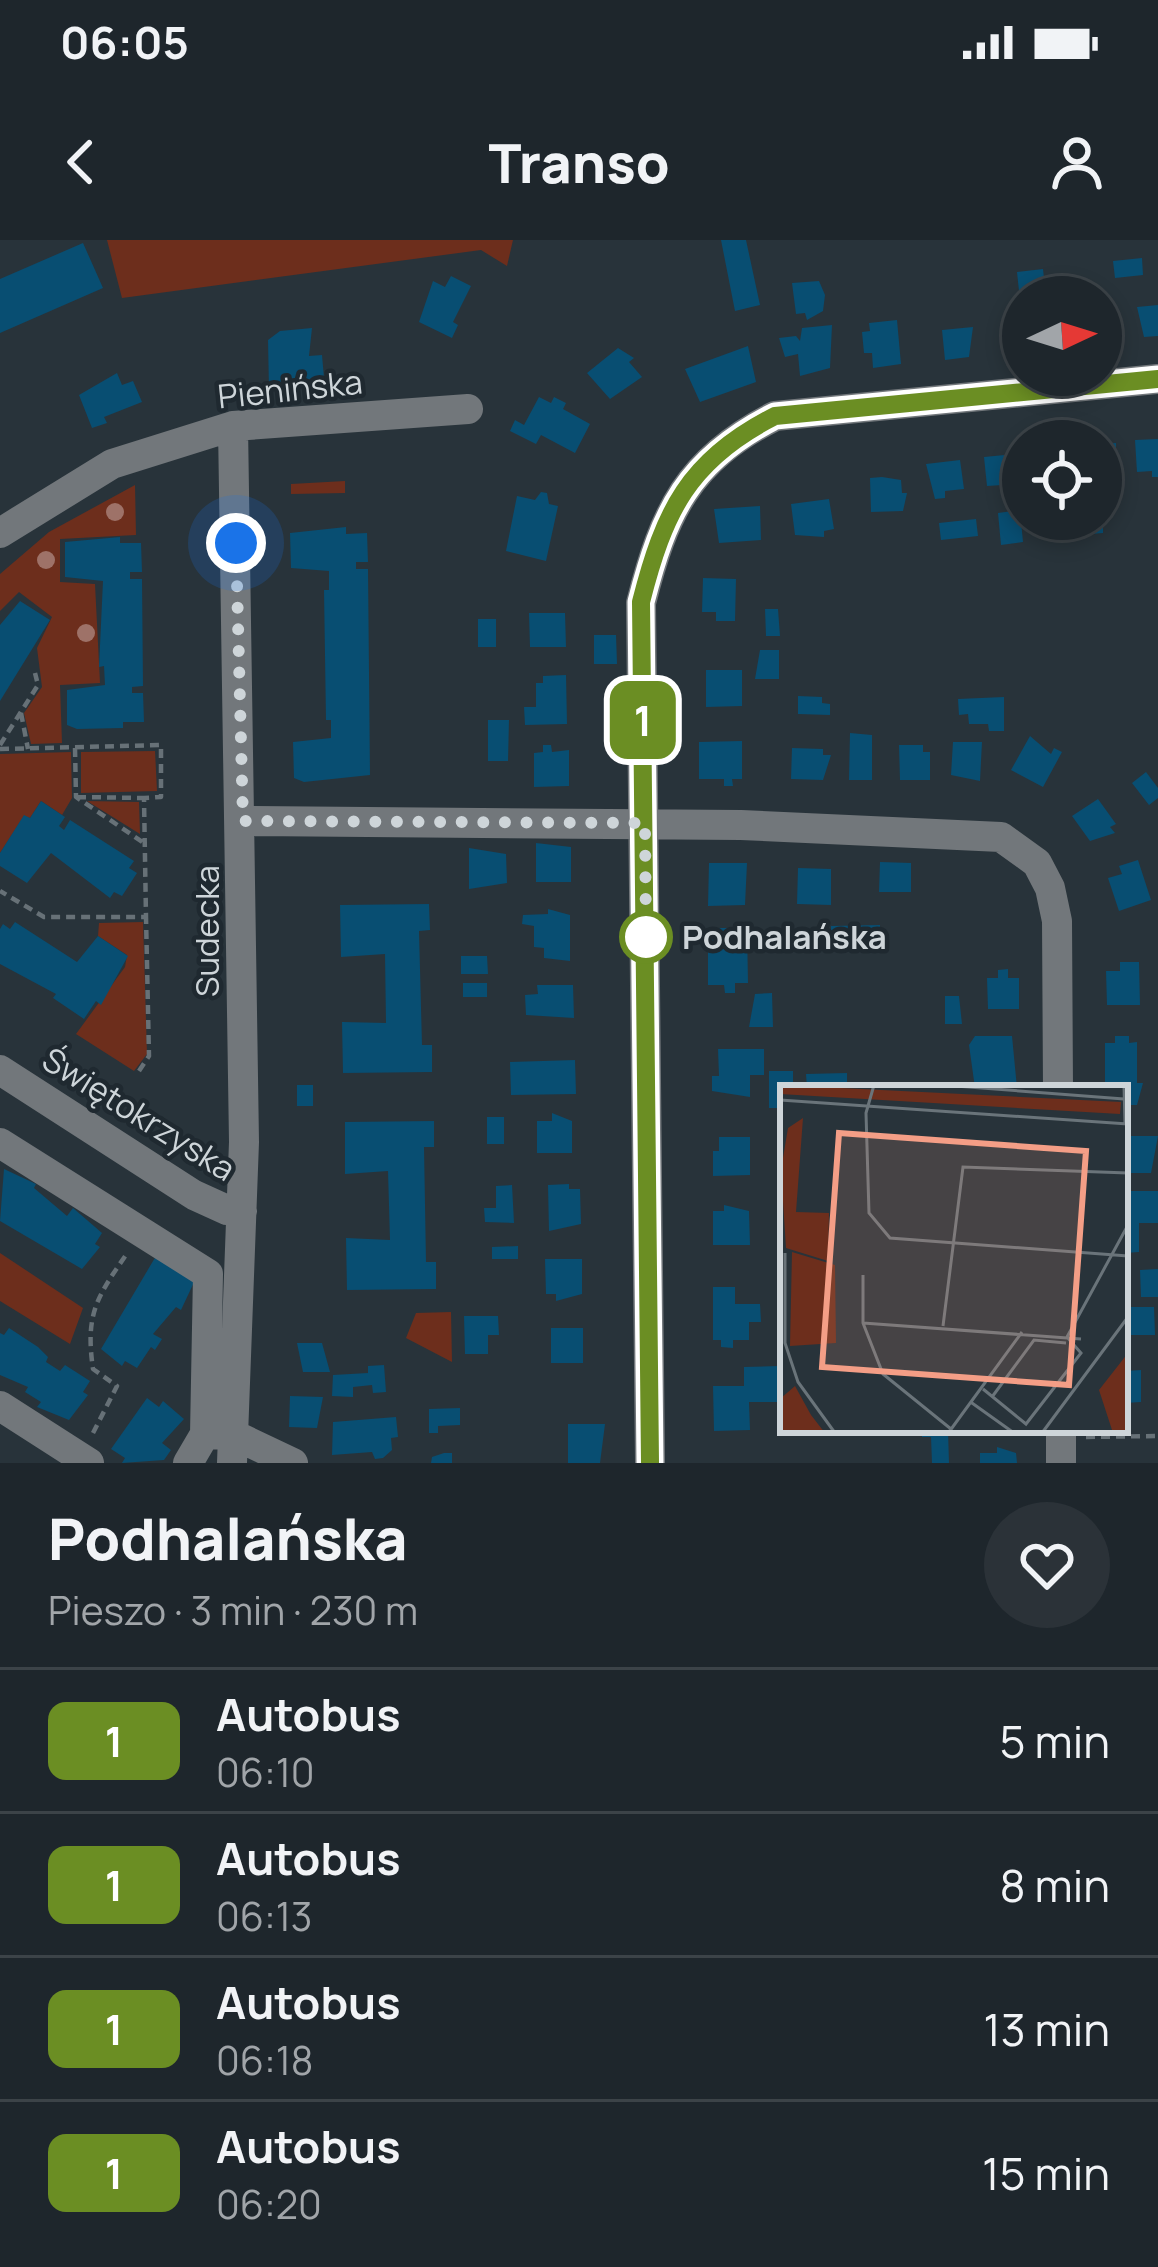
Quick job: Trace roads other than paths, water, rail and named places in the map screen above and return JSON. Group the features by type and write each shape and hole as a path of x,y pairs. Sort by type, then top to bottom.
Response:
{"street":[{"path":"650,1463 641,602 659,529 693,479 735,436 775,416 1158,379"},
{"name":"Pienińska","path":"0,533 112,464 233,426 468,409"},
{"name":"Sudecka","path":"224,1444 242,1211 243,821 233,426"},
{"path":"243,821 645,823 1001,837 1037,863 1054,904 1058,1085"},
{"name":"Świętokrzyska","path":"0,1070 194,1195 227,1210 242,1211"},
{"path":"0,1143 208,1274 224,1444"},
{"path":"0,1406 85,1460"},
{"path":"1061,1463 1074,1434"},
{"path":"188,1463 224,1444 292,1463"}],"place":[{"name":"Podhalańska","path":"646,937"}]}
